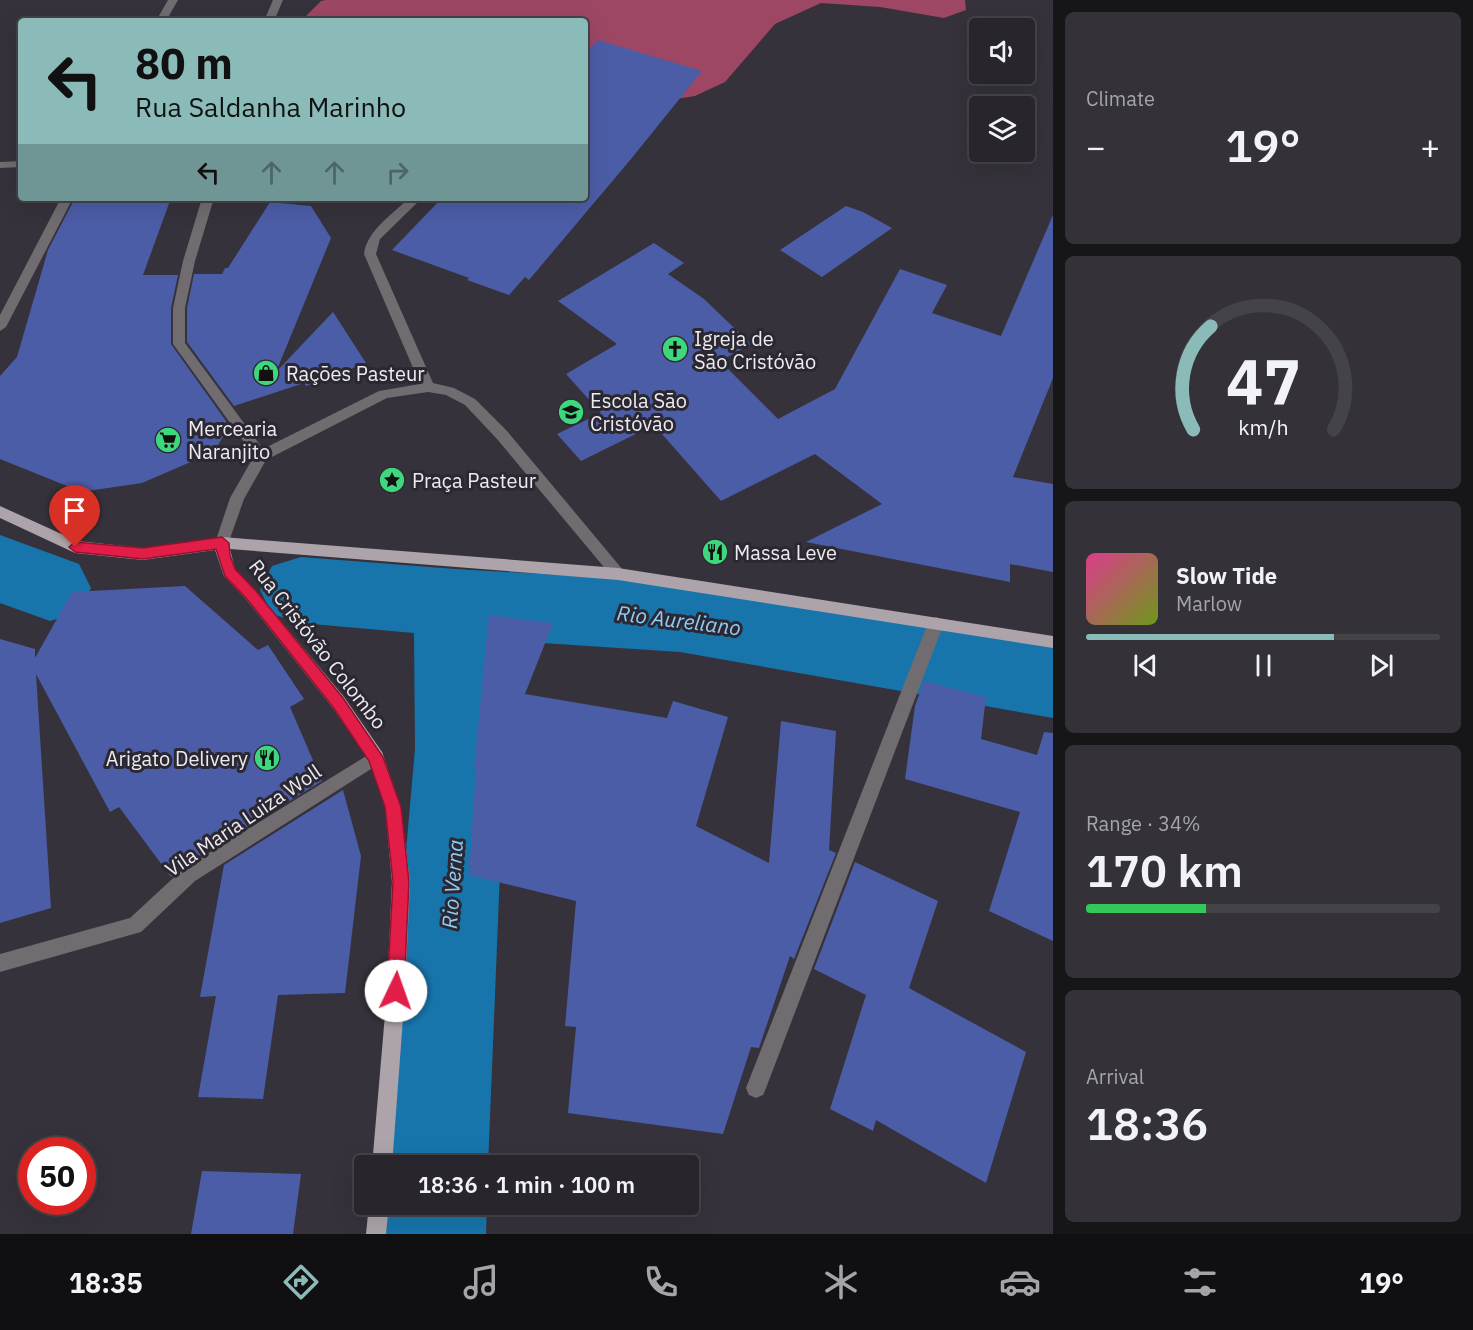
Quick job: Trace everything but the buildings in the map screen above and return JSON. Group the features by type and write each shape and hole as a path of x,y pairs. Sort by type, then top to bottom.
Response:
{"main road":[{"path":"0,512 75,547 143,554 222,543 618,574 1053,642"},
{"name":"Rua Cristóvão Colombo","path":"222,543 223,555 229,572 251,595 338,702 376,757 393,807 401,882 396,991 383,1155"},
{"path":"376,1234 378,1215"}],"street":[{"path":"163,18 173,0"},
{"path":"270,18 278,0"},
{"path":"0,165 18,164"},
{"path":"0,327 65,201"},
{"path":"207,201 189,261 179,308 180,344 261,456"},
{"path":"413,201 375,237 370,245 370,254 428,387"},
{"path":"222,543 237,498 261,456 384,394 428,387 449,391 470,402 502,435 618,574"},
{"path":"756,1088 936,623"},
{"name":"Vila Maria Luiza Woll","path":"0,963 135,926 189,875 376,757"}],"shaded area":[{"path":"965,0 966,10 944,18 880,7 821,3 775,24 725,82 695,96 656,102 588,82 588,18 304,18 321,1"}],"waterway":[{"name":"Rio Aureliano","path":"0,568 50,588"},
{"name":"Rio Aureliano","path":"301,590 455,603"},
{"name":"Rio Verna","path":"434,1155 460,749 455,603"},
{"name":"Rio Aureliano","path":"455,603 680,617 1053,681"},
{"name":"Rio Verna","path":"429,1234 430,1215"}],"place":[{"name":"Igreja de São Cristóvão","path":"675,349"},
{"name":"Rações Pasteur","path":"266,373"},
{"name":"Escola São Cristóvão","path":"571,412"},
{"name":"Mercearia Naranjito","path":"168,440"},
{"name":"Praça Pasteur","path":"392,480"},
{"name":"Massa Leve","path":"715,552"},
{"name":"Arigato Delivery","path":"267,758"}],"route":[{"path":"75,547 143,554 222,543 223,555 229,572 251,595 338,702 376,757 393,807 401,882 396,991"}]}
